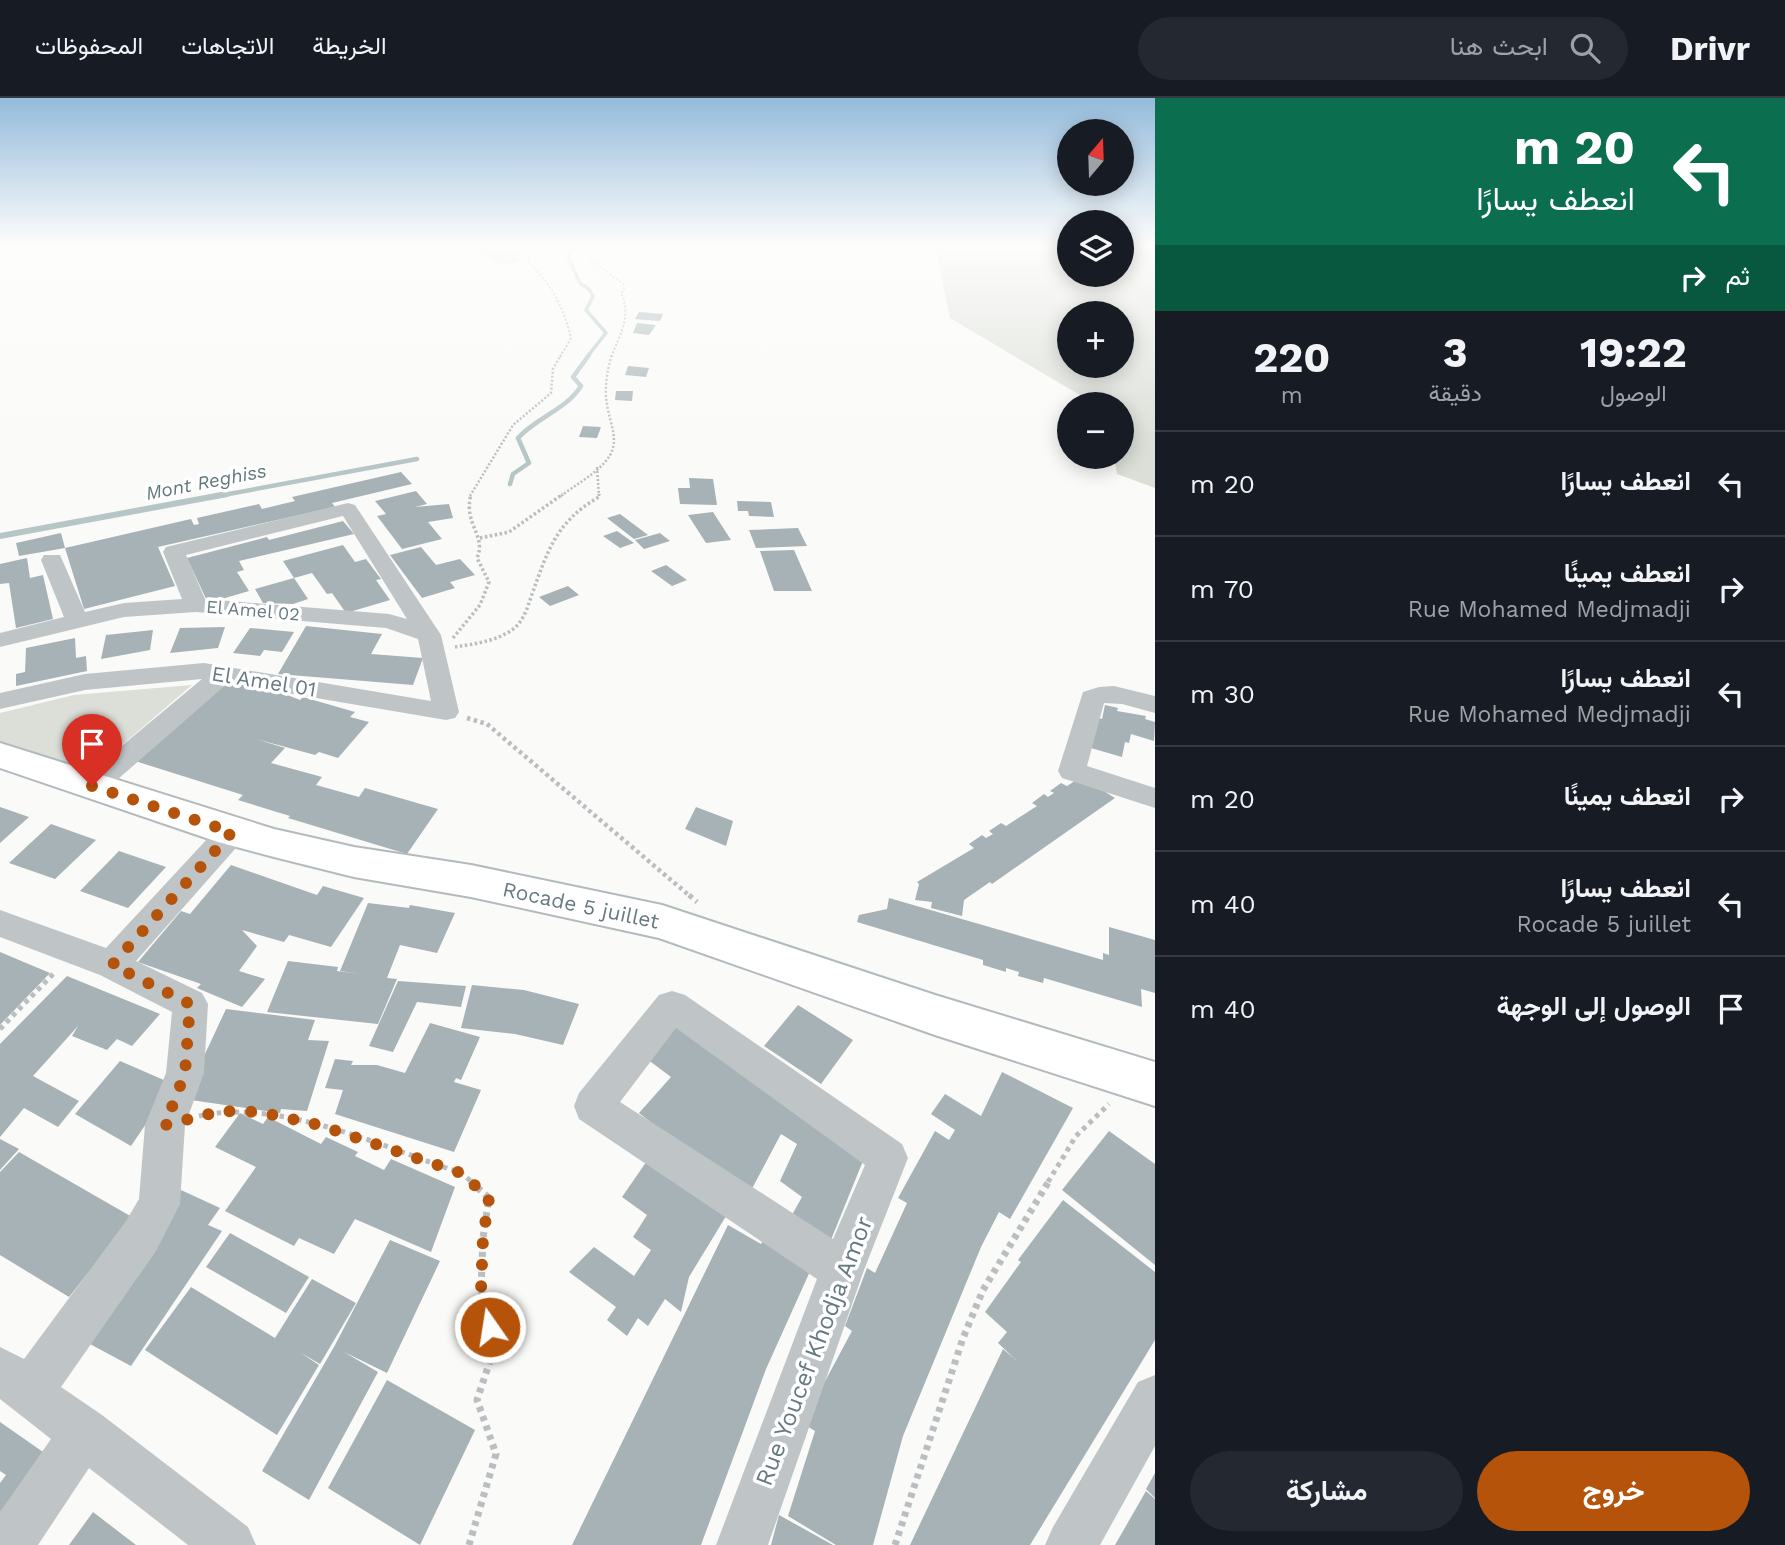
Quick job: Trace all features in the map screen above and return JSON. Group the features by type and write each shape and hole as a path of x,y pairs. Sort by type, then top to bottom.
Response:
{"main road":[{"name":"Rocade 5 juillet","path":"0,755 232,832 354,862 471,881 662,922 1145,1082"}],"street":[{"path":"196,605 174,552 348,509 430,643 446,712"},
{"path":"52,560 76,620"},
{"name":"El Amel 02","path":"0,640 124,610 196,605 389,621 430,643"},
{"path":"92,786 224,673"},
{"name":"El Amel 01","path":"0,701 85,682 151,674 224,673 446,712"},
{"path":"1155,705 1114,694 1099,694 1092,698 1072,771 1155,798"},
{"path":"112,965 232,832"},
{"path":"0,923 112,965 190,1004 185,1073 165,1125 159,1204 141,1237 15,1380 230,1545"},
{"name":"Rue Youcef Khodja Amor","path":"742,1545 842,1270 888,1157 672,1006 593,1106 842,1270"},
{"path":"1071,1545 1155,1399"},
{"path":"8,1545 85,1432"}],"path":[{"path":"430,643 451,640 465,626 486,593 489,582 477,558 481,549 480,538 473,530 469,516 470,496 513,425 551,393 553,369 571,338 563,315"},
{"path":"480,538 509,532 529,520 605,462 616,437 607,408 606,389 611,350 622,333 625,315"},
{"path":"430,643 471,644 514,629 525,614 552,537 579,509 599,497 597,467"},
{"path":"446,712 487,724 701,905"},
{"path":"0,1029 75,951"},
{"path":"895,1545 963,1338 983,1290 1076,1136 1145,1082"},
{"path":"165,1125 222,1111 260,1112 307,1122 461,1173 489,1198 483,1238 481,1290 495,1346 477,1400 496,1454 469,1545"}],"shaded area":[{"path":"949,315 1057,315 1057,378 1134,378 1134,315 1155,315 1155,488 1117,474 1116,469 1134,469 1134,392 1075,392 950,318"},
{"path":"192,685 88,774 0,741 0,713 74,695"}],"building":[{"path":"638,315 663,315 660,321 635,319"},
{"path":"637,323 656,325 649,335 633,333"},
{"path":"628,366 649,368 646,377 625,375"},
{"path":"616,391 633,391 632,401 615,400"},
{"path":"583,426 601,427 597,438 579,437"},
{"path":"401,472 412,484 332,503 335,507 158,547 175,586 84,609 65,548 191,519 194,525 199,524 197,518 259,504 262,509 295,501 292,497"},
{"path":"689,478 713,479 717,505 680,504 678,488 690,488"},
{"path":"416,491 427,504 415,507 449,504 453,518 428,522 442,539 402,549 377,516 386,514 375,501"},
{"path":"737,501 771,502 774,517 749,516 748,511 738,511"},
{"path":"713,512 731,540 706,543 688,515"},
{"path":"620,514 648,535 634,539 607,518"},
{"path":"343,521 354,534 239,561 244,570 237,572 249,591 208,603 187,558 267,537 269,540"},
{"path":"798,528 807,546 756,548 749,530"},
{"path":"617,531 634,543 620,548 603,536"},
{"path":"61,533 65,548 19,556 16,543"},
{"path":"660,533 670,541 644,549 635,540"},
{"path":"343,545 355,562 366,559 381,579 376,580 390,600 346,613 332,593 327,594 312,573 294,578 283,561"},
{"path":"421,547 436,565 460,559 475,575 450,582 455,588 422,598 390,555"},
{"path":"794,550 812,591 774,591 760,551"},
{"path":"27,558 30,578 43,575 53,619 16,628 9,583 0,584 0,564"},
{"path":"666,565 687,580 672,586 651,571"},
{"path":"294,578 308,599 293,604 263,603 255,589"},
{"path":"568,586 579,595 550,606 539,597"},
{"path":"306,626 382,634 371,654 423,658 413,685 278,674"},
{"path":"225,627 218,648 170,653 180,628"},
{"path":"250,628 294,632 282,652 264,650 260,656 233,653"},
{"path":"153,630 150,650 101,659 106,635"},
{"path":"75,638 76,658 86,656 87,671 16,686 16,674 25,672 26,648"},
{"path":"226,680 269,692 272,689 300,700 303,697 355,712 350,717 369,722 338,758 319,752 315,755 256,739 285,748 271,763 322,777 316,785 359,797 365,788 438,809 407,854 288,818 290,816 238,800 243,795 135,761"},
{"path":"1105,705 1118,708 1117,711 1146,716 1145,719 1155,722 1154,741 1131,734 1129,743 1125,742 1122,757 1084,746 1092,716 1102,719"},
{"path":"1081,777 1115,798 992,884 990,882 964,900 962,916 931,908 932,902 915,900 919,884 917,882 974,848 969,844 982,835 986,838 993,834 989,831 1001,823 1006,826 1037,806 1032,803 1044,794 1048,797 1054,793 1050,791 1061,783 1067,786"},
{"path":"0,807 29,817 0,843"},
{"path":"696,807 733,821 726,846 685,829"},
{"path":"51,824 96,840 55,879 9,863"},
{"path":"119,851 166,867 128,908 80,891"},
{"path":"231,865 317,895 323,886 364,898 331,947 289,935 284,942 242,930 257,946 239,971 265,979 242,1007 197,988 201,984 138,962 181,911 190,914"},
{"path":"889,898 1103,960 1103,953 1109,955 1109,927 1155,940 1155,993 1141,989 1142,1007 1044,978 1043,983 1018,976 1019,972 1006,968 1006,972 983,965 983,960 857,922 859,915 887,909"},
{"path":"368,903 409,908 410,905 455,913 437,953 400,945 387,978 397,979 378,1024 267,1012 288,961 338,967 337,971 360,974 340,971"},
{"path":"0,952 50,973 0,1025"},
{"path":"67,976 160,1014 132,1046 117,1039 107,1050 72,1036 78,1026 33,1076 79,1101 58,1127 24,1108 0,1137 0,1044"},
{"path":"398,981 466,986 461,1007 417,1002 393,1052 369,1046"},
{"path":"472,985 524,990 579,1004 563,1045 515,1034 461,1028"},
{"path":"798,1005 853,1040 821,1084 764,1046"},
{"path":"226,1009 315,1020 308,1040 329,1041 307,1111 281,1109 280,1113 184,1099"},
{"path":"430,1023 480,1037 461,1080 456,1078 454,1082 481,1090 454,1152 335,1114 343,1090 325,1088 335,1059 353,1061 351,1065 377,1065 405,1073"},
{"path":"679,1023 865,1156 826,1252 788,1222 802,1197 780,1181 797,1144 781,1134 747,1198 639,1113 671,1077 647,1059"},
{"path":"120,1061 173,1084 131,1146 75,1114"},
{"path":"1002,1072 1073,1108 1010,1219 999,1212 981,1247 903,1436 873,1545 836,1545 788,1516 815,1431 807,1426 823,1385 852,1331 845,1326 867,1268 875,1273 907,1203 898,1198 935,1131 949,1140 955,1130 931,1114 945,1094 981,1116"},
{"path":"240,1113 263,1124 268,1117 321,1144 326,1137 358,1152 355,1156 384,1170 391,1159 455,1187 431,1252 355,1219 334,1254 299,1238 294,1246 225,1211 256,1167 215,1147"},
{"path":"1109,1131 1155,1164 1155,1265 1062,1190"},
{"path":"0,1139 19,1149 0,1170"},
{"path":"19,1152 132,1217 69,1297 0,1255 0,1172"},
{"path":"651,1155 731,1208 689,1277 681,1312 665,1299 648,1326 638,1318 627,1336 607,1320 616,1307 569,1272 594,1247 634,1276 651,1250 633,1237 647,1215 622,1197"},
{"path":"181,1190 220,1208 208,1225 222,1231 131,1366 75,1336"},
{"path":"1063,1200 1155,1272 1155,1340 1030,1545 910,1545 1003,1349 1016,1360 998,1343 1007,1332 985,1312 1021,1262 1018,1260"},
{"path":"728,1225 761,1244 768,1230 816,1258 766,1369 701,1545 572,1545"},
{"path":"230,1233 309,1277 286,1313 206,1267"},
{"path":"390,1240 440,1261 387,1373 344,1352 378,1372 309,1500 262,1471 334,1347"},
{"path":"312,1279 356,1303 320,1364 301,1353 319,1365 277,1435 145,1350 191,1287 275,1338"},
{"path":"387,1380 475,1430 420,1545 328,1488"},
{"path":"0,1422 56,1461 0,1522 0,1483 6,1475 0,1471"},
{"path":"1155,1473 1155,1498 1146,1489"},
{"path":"1146,1491 1155,1499 1155,1545 1115,1545"},
{"path":"93,1512 136,1545 69,1545"},
{"path":"779,1515 833,1545 771,1545"}],"waterway":[{"path":"587,357 606,333 590,315"},
{"path":"510,484 513,474 529,463 518,438 575,394 581,386 573,377 589,355"},
{"name":"Mont Reghiss","path":"218,496 417,459"},
{"name":"Mont Reghiss","path":"0,536 227,494"}],"route":[{"path":"92,786 232,832 112,965 190,1004 185,1073 165,1125 222,1111 260,1112 319,1125 461,1173 489,1198 483,1238 481,1290 490,1327"}]}
